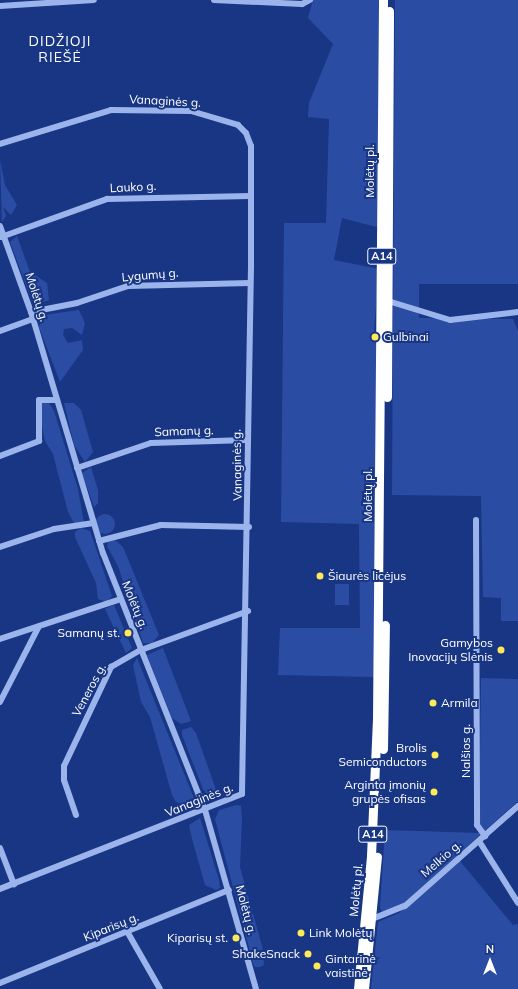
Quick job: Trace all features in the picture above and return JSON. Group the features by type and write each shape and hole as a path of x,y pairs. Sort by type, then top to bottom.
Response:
{"highway":[{"name":"Molėtų pl.","path":"358,989 371,856 378,720 383,0"},
{"name":"Molėtų pl.","path":"364,989 372,919 384,727 390,0"}],"street":[{"path":"0,6 94,0"},
{"path":"214,0 302,4 310,0"},
{"name":"Vanaginės g.","path":"0,144 111,110 178,110 209,115 238,125 246,133 251,151 247,440 249,527 248,611 242,794 205,810 0,889"},
{"name":"Lauko g.","path":"2,237 107,199 250,196"},
{"name":"Molėtų g.","path":"0,226 2,237 31,312 100,541 121,599 205,810 256,989"},
{"name":"Lygumų g.","path":"31,312 134,285 250,283"},
{"path":"388,301 450,320 518,312"},
{"path":"0,331 33,319"},
{"path":"0,456 38,442 41,436 36,411 39,400 57,400"},
{"name":"Samanų g.","path":"77,468 151,442 247,440"},
{"name":"Nalšios g.","path":"476,520 477,825 485,836"},
{"path":"0,547 54,529 94,523"},
{"path":"100,541 156,526 249,527"},
{"path":"0,639 121,599"},
{"name":"Veneros g.","path":"76,814 63,776 67,756 111,667 141,650 248,611"},
{"path":"0,702 39,626"},
{"name":"Melkio g.","path":"372,919 405,906 518,806"},
{"path":"479,841 518,903"},
{"path":"0,848 14,884"},
{"name":"Kiparisų g.","path":"0,983 128,933 229,890"},
{"path":"128,933 160,989"}],"shaded area":[{"path":"313,0 380,0 380,228 342,218 334,260 379,269 374,331 378,357 374,677 278,675 280,628 360,628 359,524 281,522 284,223 326,223 329,119 308,117 309,103 333,44 308,18"},
{"path":"395,0 518,0 518,284 419,284 419,318 513,319 518,331 518,621 501,621 501,598 483,597 481,496 392,495"},
{"path":"0,160 5,185 17,205 11,215 3,207 6,216 2,222"},
{"path":"17,236 30,272 47,283 49,300 36,305 32,301 10,242"},
{"path":"79,310 85,323 82,335 72,328 64,329 63,335 68,343 82,340 83,350 60,382 39,327 40,320 44,315"},
{"path":"42,403 49,403 54,411 78,489 84,523 74,523 68,512 53,454 45,441 39,411"},
{"path":"64,403 74,403 81,410 93,452 85,462 74,445"},
{"path":"91,467 98,490 98,503 94,507 82,473"},
{"path":"105,514 112,517 115,524 112,531 105,534 98,531 95,524 98,517"},
{"path":"81,528 90,531 112,596 107,602 98,599 96,583 75,537 75,532"},
{"path":"115,540 123,547 159,635 152,643 143,643 118,566 107,546 108,542"},
{"path":"335,584 349,584 349,605 335,605"},
{"path":"114,605 132,648 126,653 105,609"},
{"path":"163,648 191,721 181,724 172,718 147,655"},
{"path":"137,658 196,803 192,806 176,802 172,795 150,717 141,702 133,665"},
{"path":"481,678 518,679 518,801 403,904 383,913 380,908 385,830 479,833"},
{"path":"191,727 196,733 219,798 210,798 203,789 182,735 182,730"},
{"path":"237,805 241,806 242,820 240,867 262,946 264,965 260,967 255,967 253,963 215,819 219,810"},
{"path":"200,818 219,880 220,888 216,890 205,885 192,839 189,825"},
{"path":"460,861 513,925 518,924 518,989 371,989 378,922 399,913"}],"place":[{"name":"Gulbinai","path":"375,337"},
{"name":"Šiaurės licėjus","path":"320,576"},
{"name":"Samanų st.","path":"128,633"},
{"name":"Gamybos Inovacijų Slėnis","path":"501,650"},
{"name":"Armila","path":"433,703"},
{"name":"Brolis Semiconductors","path":"435,755"},
{"name":"Arginta įmonių grupės ofisas","path":"434,792"},
{"name":"Link Molėtų","path":"301,933"},
{"name":"Kiparisų st.","path":"236,938"},
{"name":"ShakeSnack","path":"308,954"},
{"name":"Gintarinė vaistinė","path":"317,966"}],"district":[{"name":"DIDŽIOJI RIEŠĖ","path":"60,50"}]}
